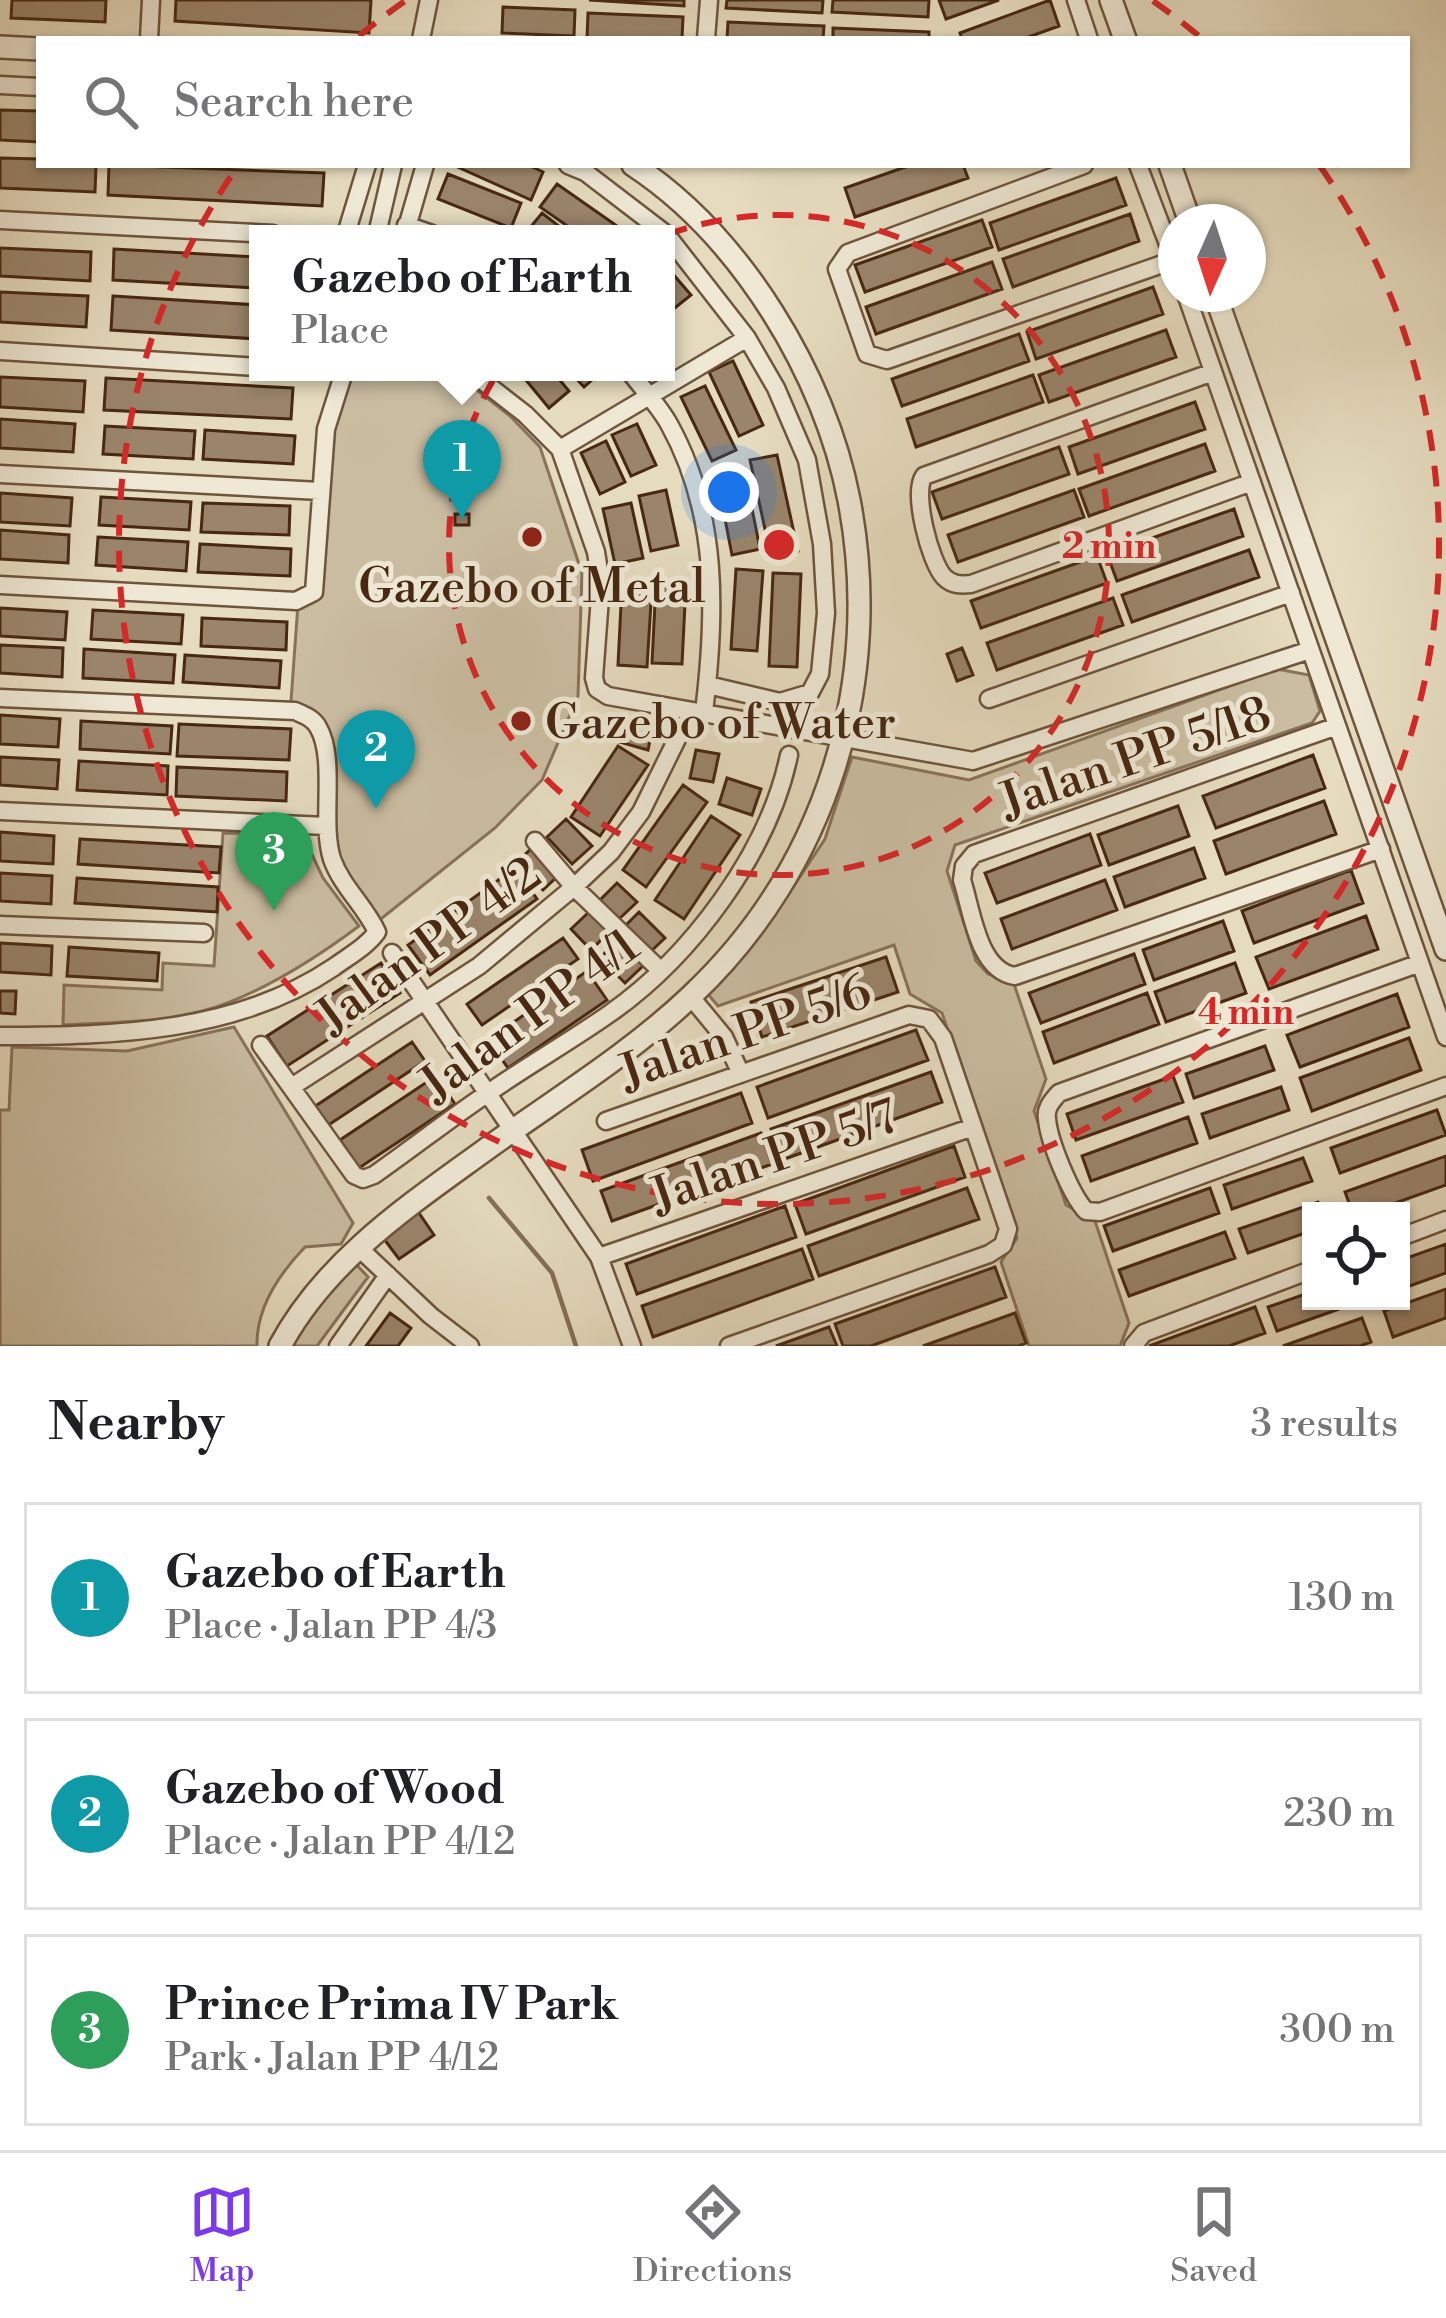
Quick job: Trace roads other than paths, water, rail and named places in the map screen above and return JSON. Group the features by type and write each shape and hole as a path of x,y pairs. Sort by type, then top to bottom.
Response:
{"street":[{"path":"149,36 151,0"},
{"path":"422,36 429,0"},
{"path":"706,36 709,0"},
{"path":"1076,0 1088,36"},
{"path":"1111,0 1124,36"},
{"path":"0,47 36,50"},
{"path":"0,86 36,88"},
{"path":"349,225 367,168"},
{"path":"379,225 392,168"},
{"path":"407,225 424,168"},
{"path":"575,168 654,225"},
{"path":"280,1346 297,1314 395,1216 603,1067 691,997 735,949 806,844 829,788 856,683 860,555 827,415 764,298 712,233 663,184 639,168"},
{"path":"1076,168 848,253 837,269 867,354 887,360 1158,268"},
{"path":"1139,168 1158,217"},
{"path":"1171,168 1184,204"},
{"path":"0,220 249,233"},
{"path":"675,246 747,338 776,388 807,460 822,544 826,613 820,674 810,693 780,702 708,686"},
{"path":"1192,312 1446,1037"},
{"path":"1221,312 1446,949"},
{"path":"560,449 747,338"},
{"path":"0,351 249,366"},
{"path":"1213,372 924,476 917,487 918,501 941,575 956,585 971,584 1252,482"},
{"path":"0,585 296,601 314,592 326,429 341,381"},
{"path":"483,381 560,449 596,552 601,584 594,678 597,689 608,696 973,761 1310,650"},
{"path":"637,381 668,423 693,482 712,558 715,620 704,712"},
{"path":"0,474 320,491"},
{"path":"989,699 1291,593"},
{"path":"0,698 295,711 316,722 323,739 332,858 347,891 377,932 314,980 248,1012 168,1027 0,1036"},
{"name":"Jalan PP 5/18","path":"1337,726 974,854 964,866 962,880 989,963 1001,974 1015,976 1381,849"},
{"name":"Jalan PP 4/2","path":"292,1086 479,967 574,886 611,852 640,812 678,736"},
{"name":"Jalan PP 4/1","path":"292,1086 353,1175 363,1179 374,1175 612,1012 683,947 771,821 789,755"},
{"path":"0,811 326,826"},
{"path":"535,842 660,970"},
{"path":"0,925 203,933"},
{"path":"392,953 599,1257 632,1346"},
{"path":"1420,964 1058,1093 1046,1119 1075,1199 1086,1210 1100,1212 1446,1086"},
{"path":"691,997 716,1025 741,1073"},
{"name":"Jalan PP 5/6","path":"605,1121 909,1015 921,1015 938,1028 974,1127"},
{"path":"261,1046 292,1086"},
{"path":"729,1346 997,1251 1008,1229 974,1127"},
{"name":"Jalan PP 5/7","path":"599,1257 974,1127"},
{"path":"1410,1234 1446,1220"},
{"path":"359,1248 470,1346"},
{"path":"1133,1345 1144,1333 1302,1273"},
{"path":"338,1346 388,1275"}],"waterway":[{"path":"489,1198 552,1273 576,1346"}],"place":[{"name":"Gazebo of Earth","path":"462,519"},
{"name":"Gazebo of Metal","path":"532,537"},
{"name":"Gazebo of Water","path":"521,721"},
{"name":"Gazebo of Wood","path":"376,809"},
{"name":"Prince Prima IV Park","path":"274,911"}]}
